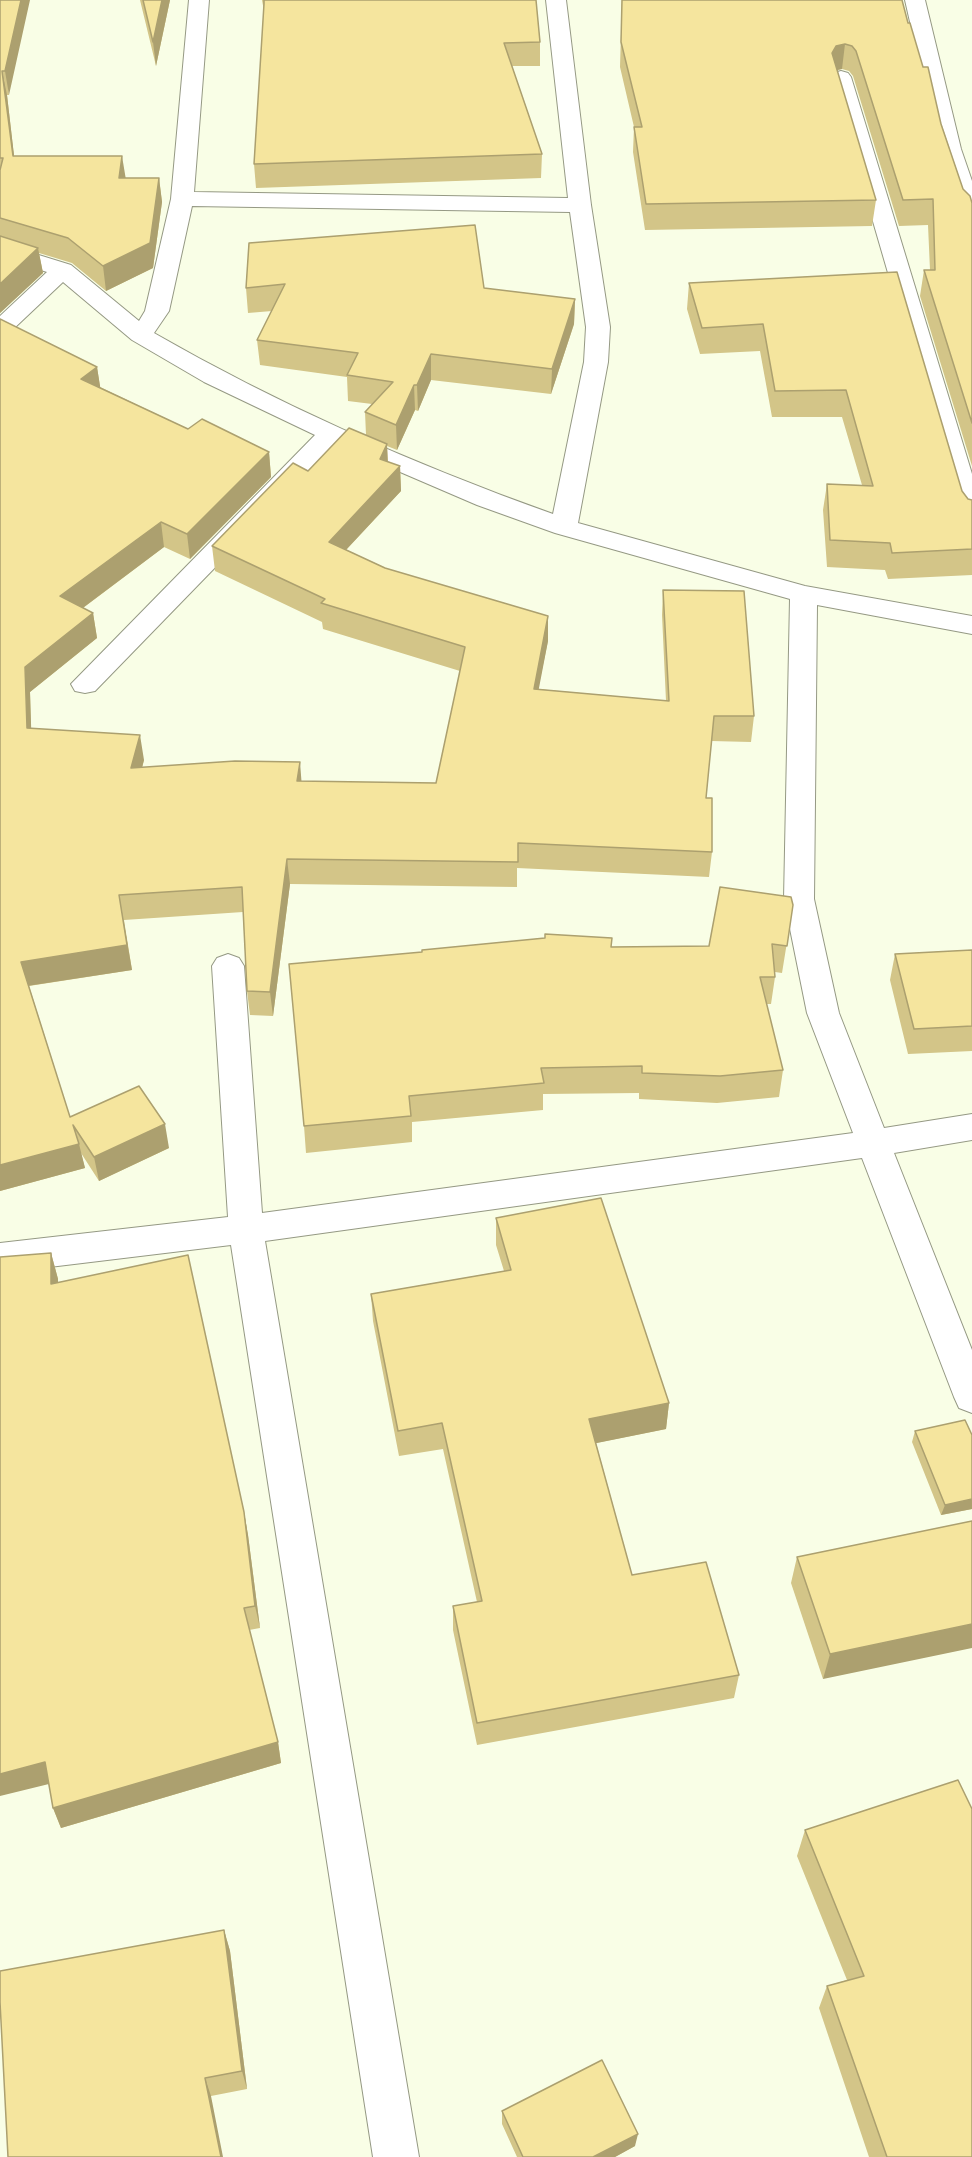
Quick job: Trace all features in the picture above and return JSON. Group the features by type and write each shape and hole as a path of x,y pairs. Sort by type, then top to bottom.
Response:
{"street":[{"path":"141,335 158,311 182,200 199,0"},
{"path":"556,0 580,205 598,327 596,362 564,527"},
{"path":"915,0 950,149 972,214"},
{"path":"841,77 972,517"},
{"path":"182,200 580,205"},
{"path":"0,250 63,270 141,335 213,377 331,433 486,499 564,527 804,594 972,625"},
{"path":"0,329 63,270"},
{"path":"85,684 331,433"},
{"path":"804,594 799,899 823,1013 972,1397"},
{"path":"228,966 246,1229 396,2157"},
{"path":"0,1258 246,1229 875,1143 972,1127"}],"building":[{"path":"0,0 21,0 5,71 2,71 13,156 122,156 119,178 159,178 150,243 103,266 68,238 0,218 0,170 3,158 0,158"},
{"path":"143,0 162,0 153,42"},
{"path":"264,0 536,0 540,42 504,43 542,154 254,164"},
{"path":"622,0 902,0 923,67 928,67 941,124 963,189 970,196 972,203 972,423 924,270 935,270 933,199 903,200 856,51 852,46 845,44 836,46 832,53 876,200 646,204 634,127 642,127 621,42"},
{"path":"475,225 484,288 575,299 552,369 431,354 396,425 365,412 393,382 347,375 358,353 257,340 285,284 246,288 249,243"},
{"path":"0,236 38,248 0,284"},
{"path":"897,272 962,491 968,499 972,500 972,549 892,553 890,543 830,540 827,484 873,486 846,390 775,391 763,324 702,328 689,283"},
{"path":"0,319 97,367 81,379 188,429 202,419 269,452 187,534 161,522 60,596 93,613 25,667 27,728 140,735 131,768 235,761 300,762 297,781 436,783 465,647 321,603 325,599 212,546 293,463 308,471 349,428 387,444 380,459 400,466 329,542 385,568 548,616 534,689 669,701 663,590 744,591 754,716 714,716 706,798 712,798 712,852 518,843 518,862 287,859 270,992 247,991 242,887 119,895 127,945 21,962 70,1117 139,1086 165,1124 94,1157 73,1125 79,1144 0,1165"},
{"path":"720,887 791,897 793,905 787,946 772,944 775,977 760,977 783,1070 720,1076 642,1073 642,1066 541,1068 544,1083 409,1096 411,1116 304,1126 289,964 545,938 545,934 612,938 611,947 709,946"},
{"path":"972,950 972,1026 914,1029 895,954"},
{"path":"601,1198 669,1403 589,1419 632,1575 706,1562 739,1675 477,1723 453,1606 482,1601 442,1423 398,1431 371,1294 511,1270 496,1218"},
{"path":"51,1253 51,1284 188,1255 244,1512 255,1606 244,1608 278,1742 53,1808 45,1762 0,1774 0,1257"},
{"path":"965,1420 972,1435 972,1499 945,1505 915,1431"},
{"path":"972,1521 972,1624 830,1654 797,1557"},
{"path":"958,1780 972,1809 972,2157 887,2157 827,1986 864,1976 805,1830"},
{"path":"224,1930 242,2071 205,2078 221,2157 8,2157 0,1971"},
{"path":"602,2060 638,2134 593,2157 523,2157 502,2111"}]}
